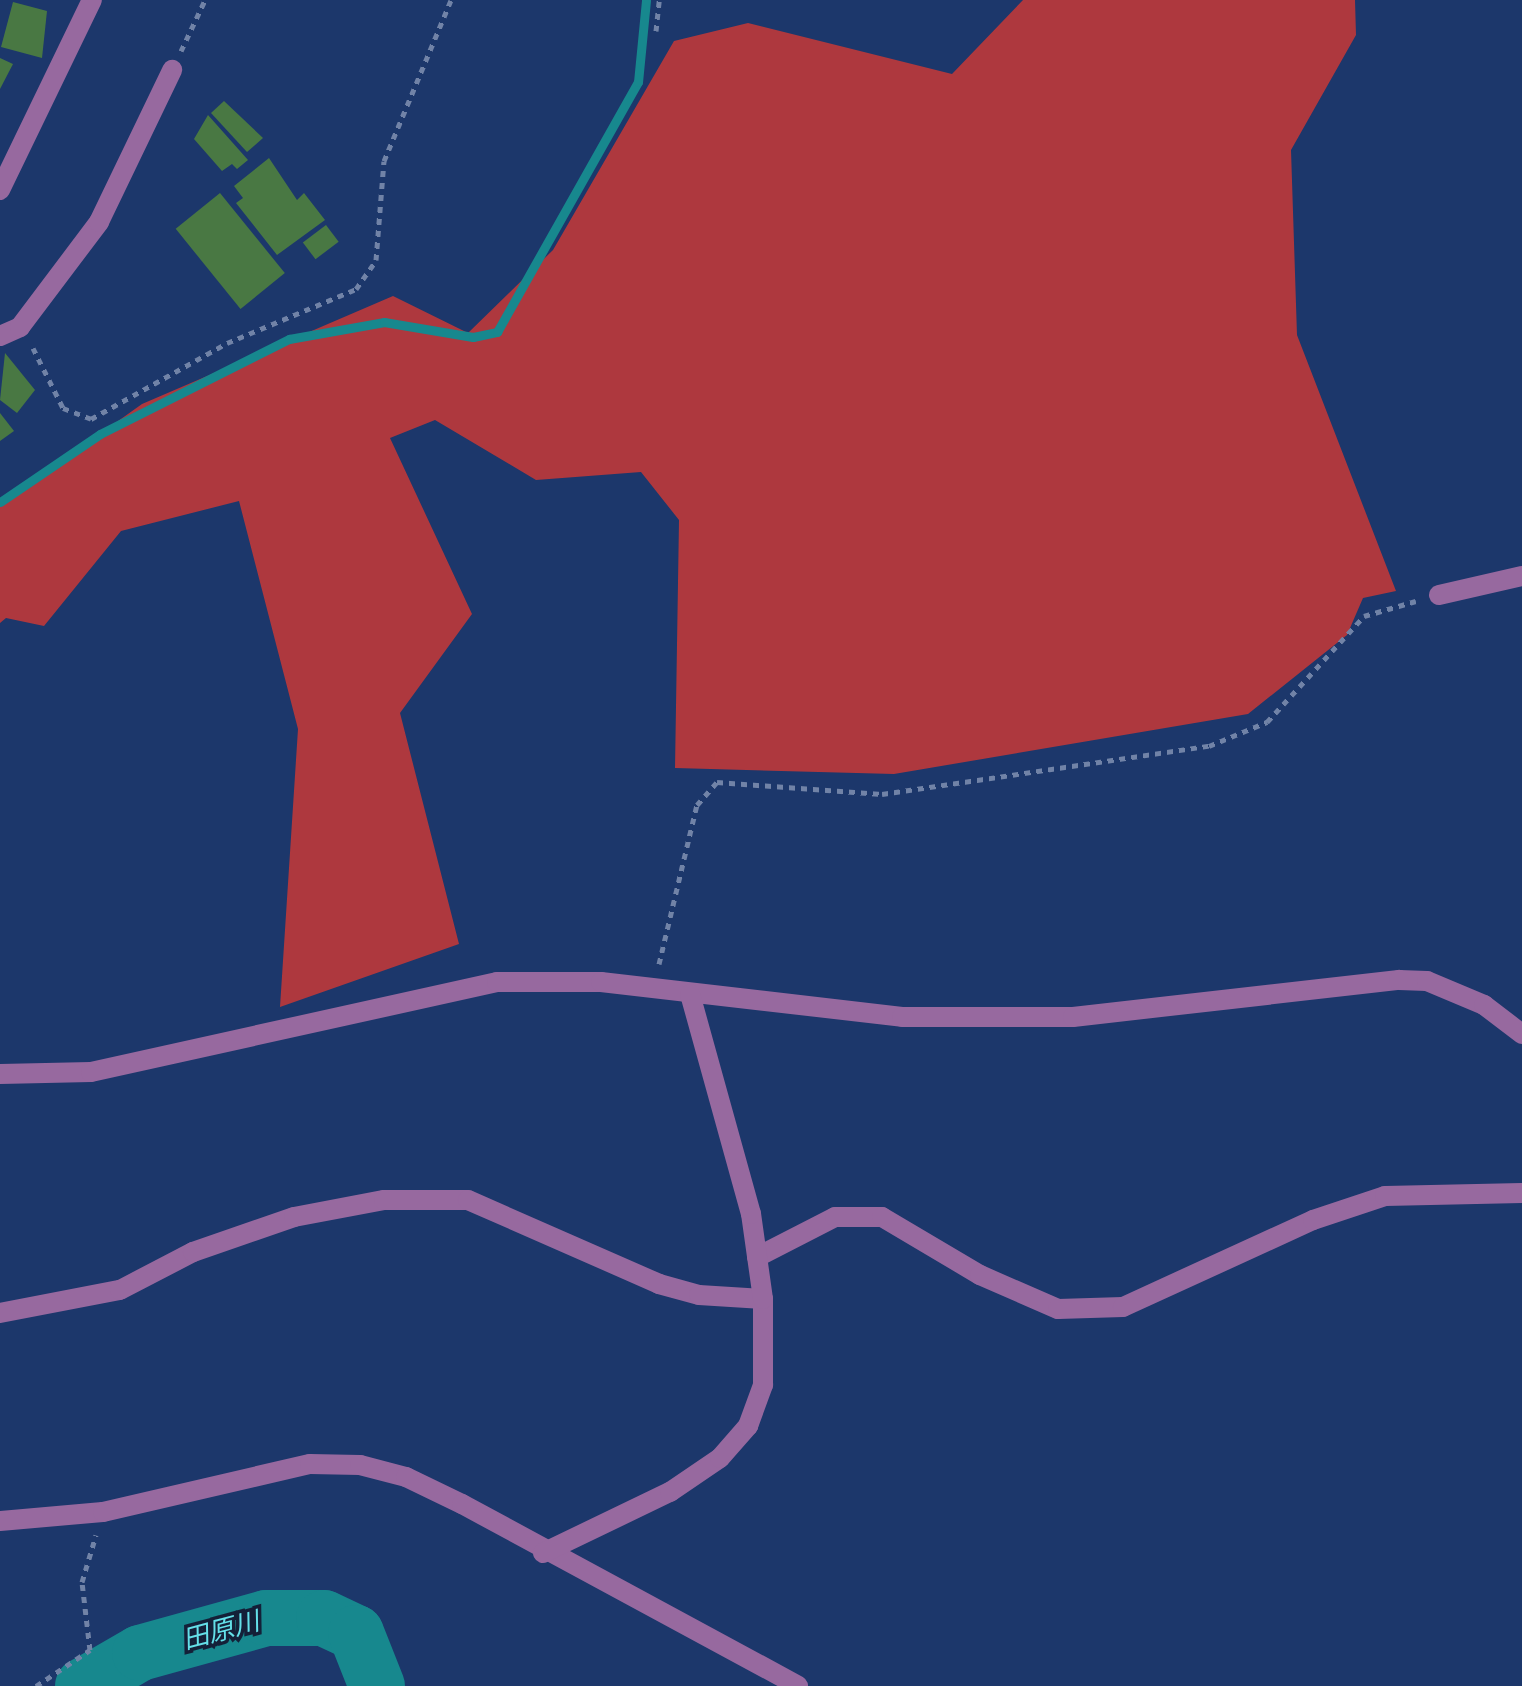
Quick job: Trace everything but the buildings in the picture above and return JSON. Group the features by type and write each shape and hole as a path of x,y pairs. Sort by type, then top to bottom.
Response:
{"street":[{"path":"0,190 92,0"},
{"path":"0,336 20,327 99,222 172,70"},
{"path":"1439,595 1522,576"},
{"path":"0,1074 91,1072 497,982 653,988 902,1017 1073,1017 1399,980 1427,981 1484,1005 1522,1034"},
{"path":"543,1553 670,1492 720,1458 748,1426 763,1385 763,1299 757,1257 690,994"},
{"path":"757,1257 835,1217 882,1217 980,1275 1058,1309 1123,1307 1313,1220 1385,1196 1522,1193"},
{"path":"0,1313 120,1290 193,1252 294,1217 384,1200 468,1200 659,1284 699,1295 763,1299"},
{"path":"0,1521 103,1512 310,1464 360,1465 406,1477 543,1553 798,1686"}],"path":[{"path":"172,70 205,0"},
{"path":"20,327 63,408 91,419 227,343 356,289 376,260 384,161 451,0"},
{"path":"656,31 659,0"},
{"path":"653,988 697,805 717,782 882,794 1209,746 1267,722 1364,616 1439,595"},
{"path":"36,1686 90,1650 82,1582 103,1512"}],"shaded area":[{"path":"1023,0 1355,0 1356,35 1291,150 1297,335 1396,591 1363,598 1347,635 1248,714 894,774 675,768 679,520 641,472 536,480 435,420 390,438 472,614 400,713 459,944 280,1007 298,729 239,501 121,531 44,626 6,618 0,623 0,505 142,404 393,296 468,333 553,250 674,41 748,23 952,74"}],"waterway":[{"path":"0,502 100,434 289,339 384,322 473,337 497,332 638,82 646,0"},
{"name":"田原川","path":"83,1686 140,1653 266,1618 324,1618 356,1633 377,1686"}]}
